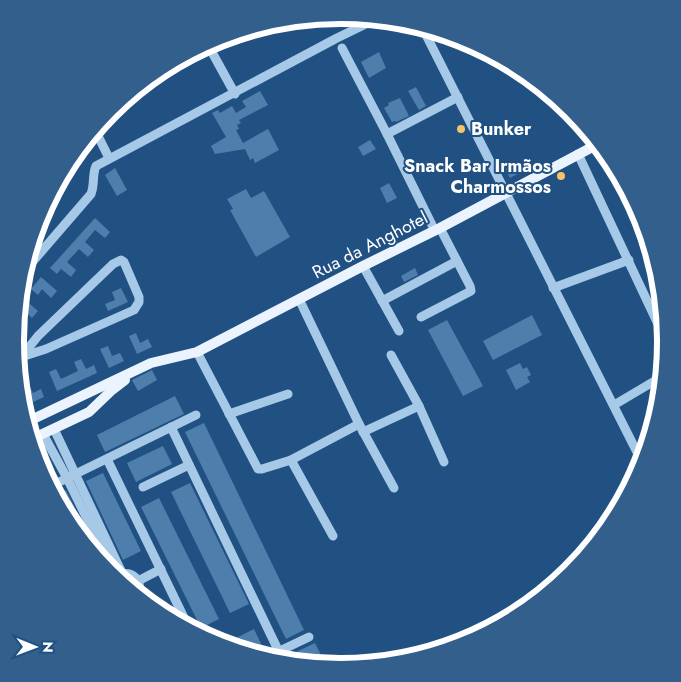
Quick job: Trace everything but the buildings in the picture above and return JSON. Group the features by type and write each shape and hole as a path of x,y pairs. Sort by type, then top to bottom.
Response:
{"main road":[{"name":"Rua da Anghotel","path":"34,419 151,363 197,352 363,266 438,230 591,147"},
{"name":"Rua da Anghotel","path":"39,436 89,412 121,382 151,363"}],"street":[{"path":"35,259 92,194 96,166 363,25"},
{"path":"427,36 637,451"},
{"path":"342,48 438,230 470,286 471,291 421,318"},
{"path":"211,52 234,94"},
{"path":"387,134 458,97"},
{"path":"98,137 109,158"},
{"path":"578,154 629,260 656,308"},
{"path":"24,352 38,336 113,264 121,260 124,262 139,297 138,306 134,310 46,349 24,356"},
{"path":"553,288 629,260"},
{"path":"382,301 457,261"},
{"path":"363,266 399,331"},
{"path":"298,299 361,428 394,488"},
{"path":"38,336 41,344 46,349"},
{"path":"197,352 258,469 290,460 361,428 419,406"},
{"path":"391,355 419,406 444,462"},
{"path":"614,405 655,380"},
{"path":"229,414 288,394"},
{"path":"57,483 196,415"},
{"path":"171,427 279,652 309,637"},
{"path":"54,429 71,476 109,557"},
{"path":"39,436 71,476"},
{"path":"107,459 183,615"},
{"path":"290,460 333,536"},
{"path":"143,487 188,464"},
{"path":"138,581 160,569"},
{"path":"127,574 132,574 139,585"}],"place":[{"name":"Bunker","path":"461,129"},
{"name":"Snack Bar Irmãos Charmossos","path":"561,176"}]}
